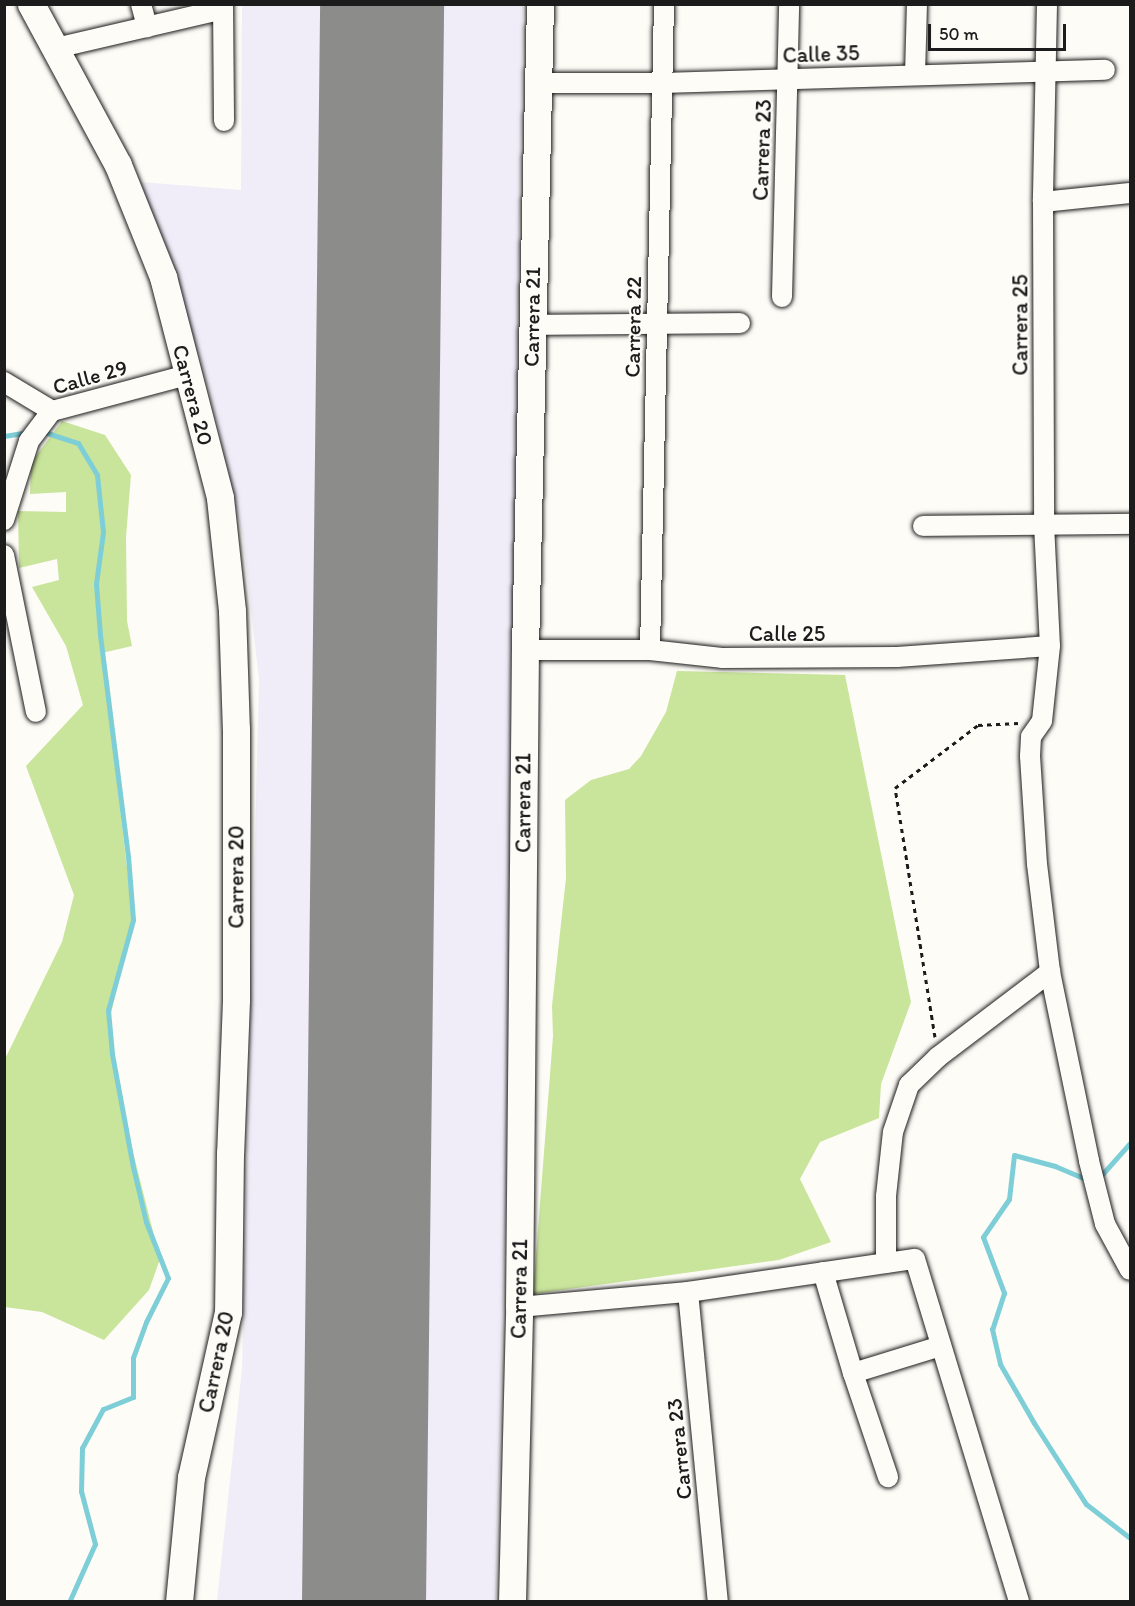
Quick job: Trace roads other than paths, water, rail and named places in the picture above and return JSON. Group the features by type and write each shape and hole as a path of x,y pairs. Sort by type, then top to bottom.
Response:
{"main road":[{"name":"Carrera 20","path":"31,4 117,165 163,277 220,498 232,611 236,729 236,1000 230,1153 228,1312 191,1477 179,1602"},
{"name":"Carrera 21","path":"512,1602 519,1307 525,650 540,4"}],"street":[{"path":"141,4 147,27"},
{"name":"Carrera 22","path":"650,650 664,4"},
{"name":"Carrera 23","path":"782,297 789,4"},
{"path":"915,75 917,4"},
{"name":"Carrera 25","path":"1047,4 1043,202 1044,524 1050,646 1042,721 1031,737 1030,756 1037,864 1050,972 1089,1161 1105,1224 1131,1270"},
{"path":"56,48 223,7 224,121"},
{"name":"Calle 35","path":"538,83 662,83 915,75 1044,74 1105,70"},
{"path":"1043,202 1130,193"},
{"path":"531,326 741,323"},
{"name":"Calle 29","path":"4,520 29,441 52,411 187,375"},
{"path":"4,382 52,411"},
{"path":"923,526 1131,524"},
{"path":"4,555 36,712"},
{"name":"Calle 25","path":"525,650 650,650 722,658 886,658 1050,646"},
{"path":"886,1263 886,1196 893,1132 909,1085 938,1057 1050,972"},
{"path":"519,1307 688,1292 913,1258 1019,1602"},
{"path":"823,1272 853,1373 888,1477"},
{"name":"Carrera 23","path":"688,1292 718,1602"},
{"path":"853,1373 941,1346"}],"waterway":[{"path":"41,431 78,443 97,475 103,532 96,584 100,635 128,856 133,920 108,1010 112,1054 133,1167 146,1222 168,1278 146,1322 133,1358 133,1397 103,1409 82,1448 81,1491 95,1544 69,1602"},
{"path":"4,436 29,432"},
{"path":"1098,1179 1130,1143"},
{"path":"1088,1180 1055,1166 1014,1155 1009,1199 983,1237 1004,1293 992,1329 1000,1364 1034,1423 1086,1504 1130,1538"}]}
